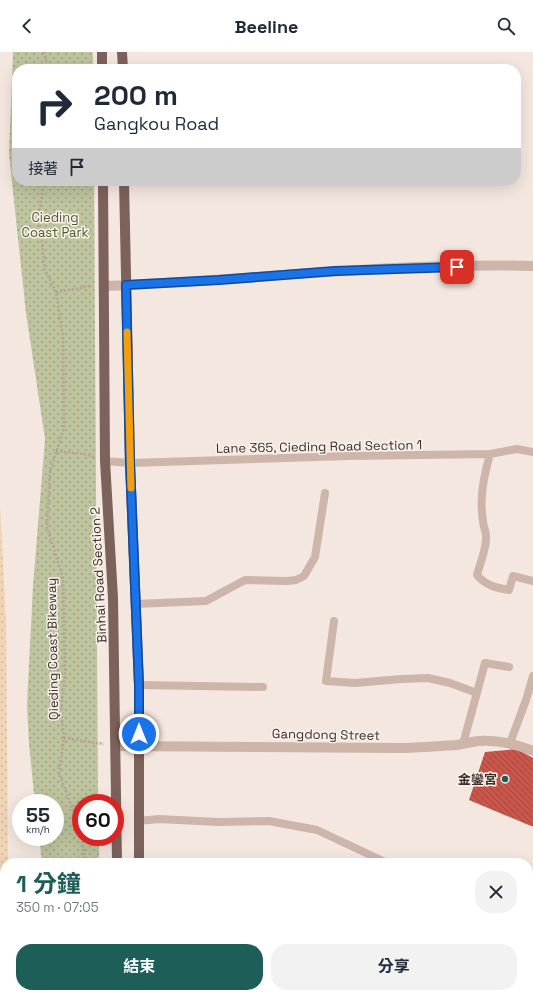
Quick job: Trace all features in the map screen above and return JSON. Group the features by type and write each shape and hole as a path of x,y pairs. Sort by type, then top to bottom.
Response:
{"main road":[{"path":"102,52 102,64"},
{"path":"122,52 123,64"},
{"name":"Binhai Road Section 2","path":"103,186 105,461 113,598 117,858"},
{"path":"124,186 130,463 139,685 139,858"}],"street":[{"path":"104,286 219,280 335,271 499,265 533,266"},
{"name":"Gangdong Street","path":"116,746 420,748 479,741 510,743 533,751"}],"lane":[{"name":"Lane 365, Cieding Road Section 1","path":"105,461 130,463 348,456 490,454 516,449 533,452"},
{"path":"490,454 484,475 482,495 482,520 486,536 477,575 481,580 496,588 509,590 513,576 533,581"},
{"path":"136,604 206,601 245,580 287,581 296,580 304,576 315,557 325,493"},
{"path":"334,621 326,681 355,683 428,678 450,682 477,693"},
{"path":"463,744 485,662 509,667"},
{"path":"510,743 533,676"},
{"path":"139,685 263,687"},
{"path":"139,821 159,819 218,822 269,821 317,830 377,858"}],"path":[{"path":"44,52 47,64"},
{"name":"Qieding Coast Bikeway","path":"43,186 40,215 45,270 56,292 63,336 64,428 50,471 47,528 63,578 65,675 62,710 64,738 58,773 72,809"},
{"path":"56,292 86,286 104,286"},
{"path":"56,451 84,454 105,461"},
{"path":"64,738 116,746"},
{"path":"83,846 84,858"}],"sand":[{"path":"0,503 6,622 8,858 0,858"}],"green space":[{"name":"Cieding Coast Park","path":"13,52 93,52 93,64 13,64"},
{"name":"Cieding Coast Park","path":"12,78 12,182 9,154"},
{"name":"Cieding Coast Park","path":"12,186 94,186 98,794 72,794 72,846 99,846 99,858 41,858 40,846 64,846 64,794 34,794 27,705 33,586 45,439 26,313"}],"building":[{"name":"金鑾宮","path":"517,749 533,758 533,826 469,800 485,752"}],"slow traffic":[{"path":"127,332 131,488"}],"place":[{"name":"金鑾宮","path":"505,779"}],"route":[{"path":"139,734 139,685 130,463 126,285 219,280 335,271 457,267"}]}
